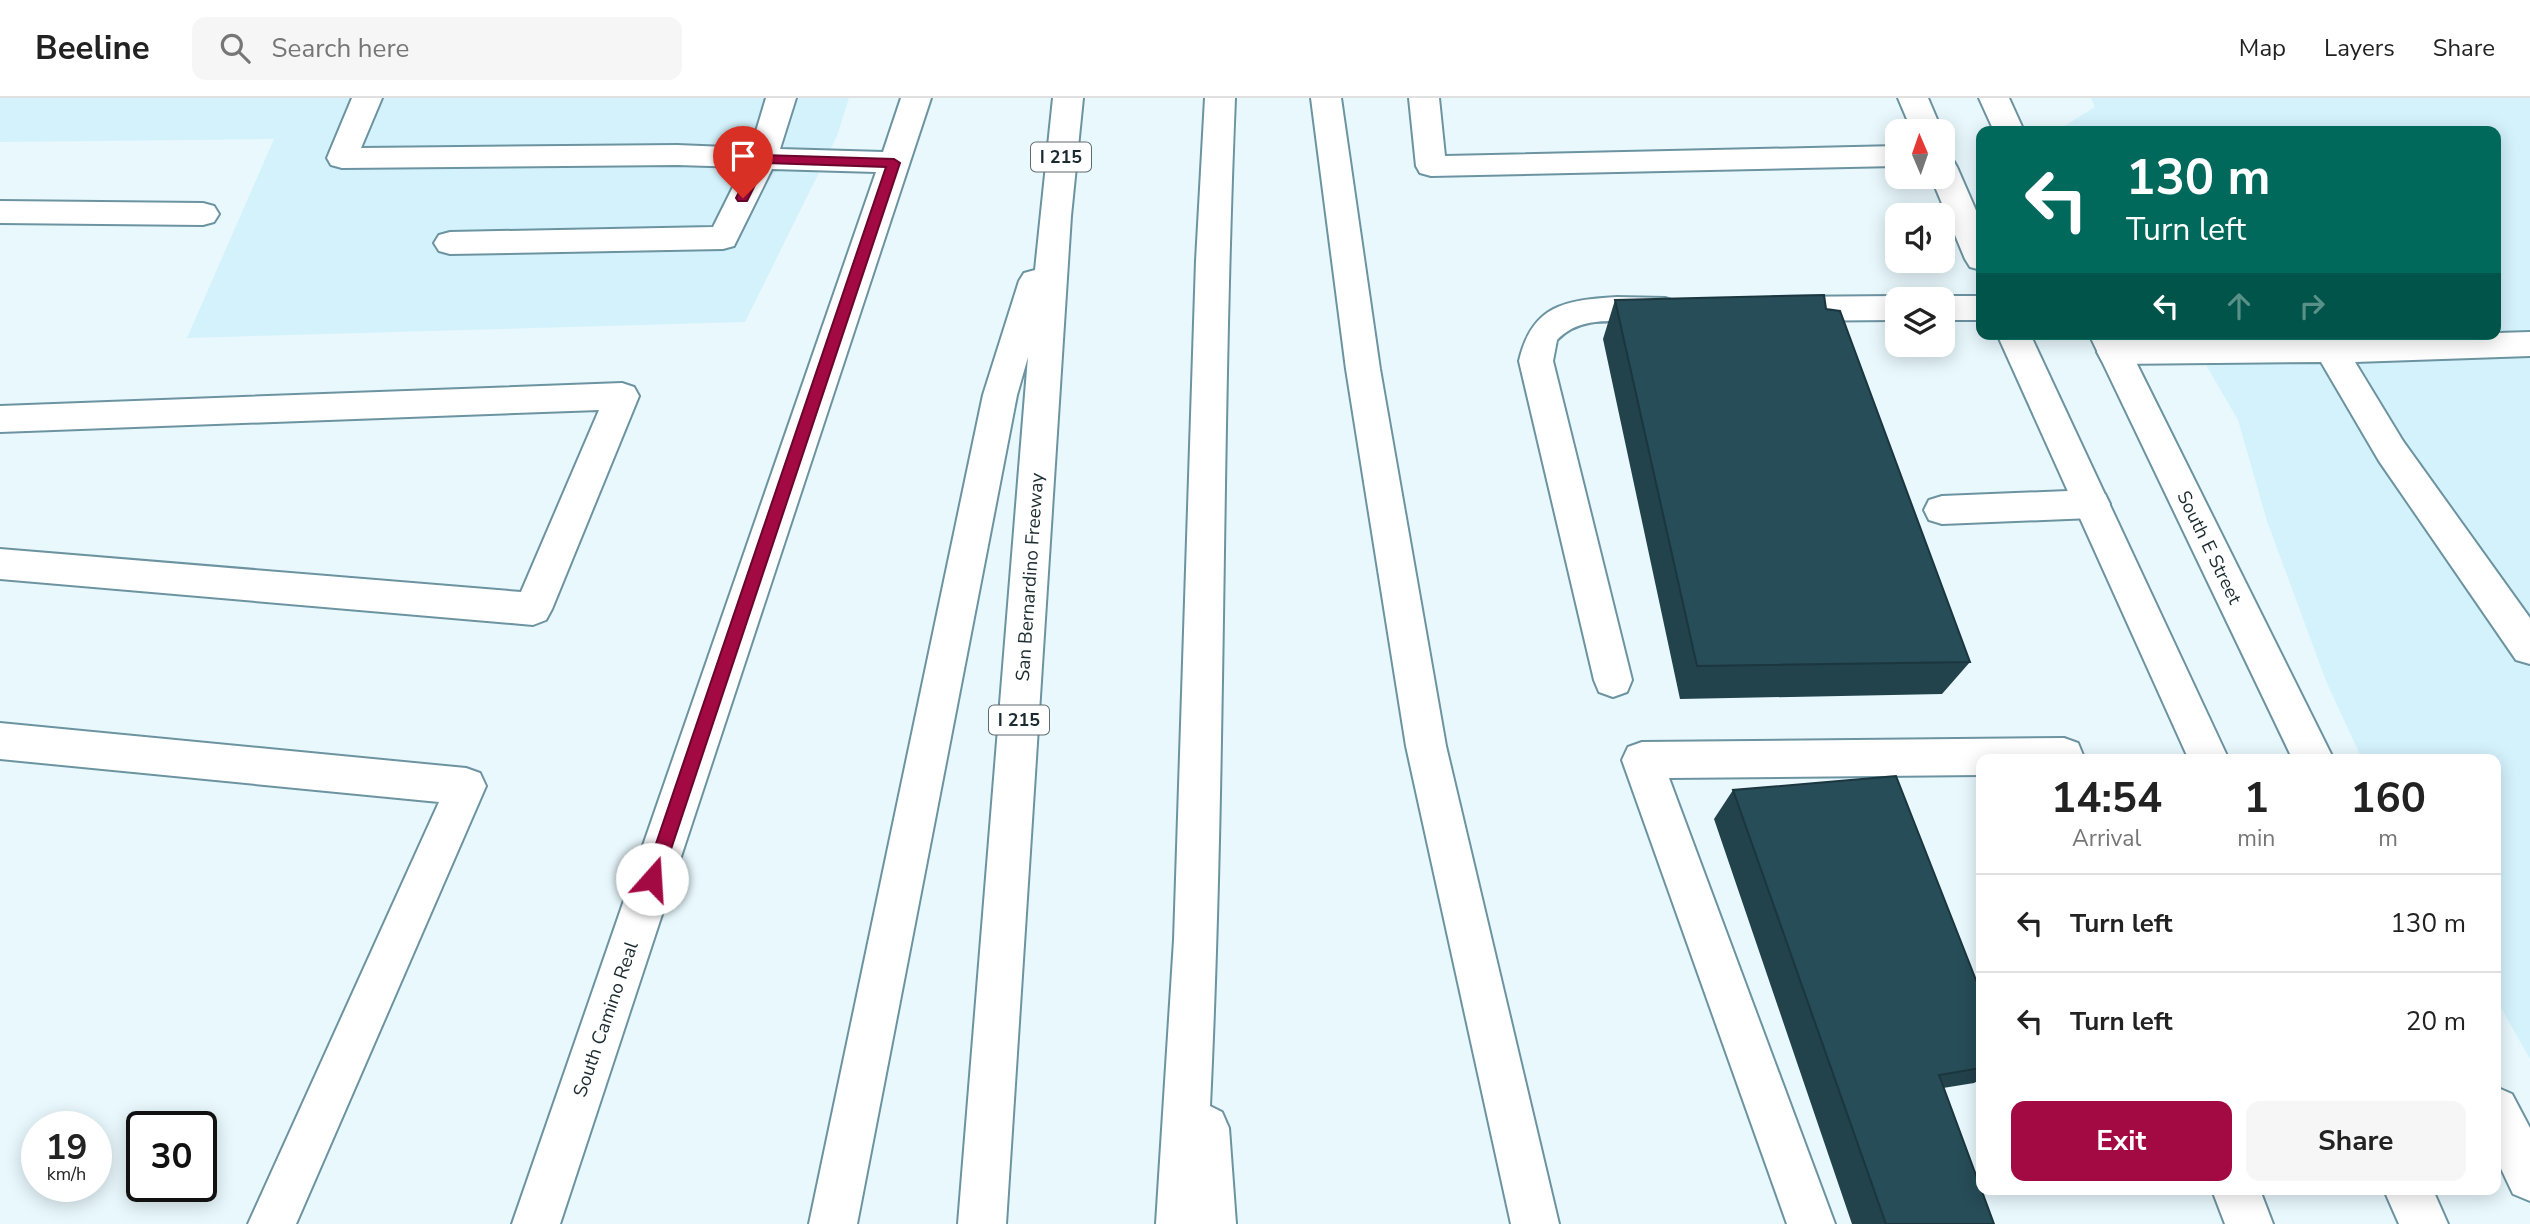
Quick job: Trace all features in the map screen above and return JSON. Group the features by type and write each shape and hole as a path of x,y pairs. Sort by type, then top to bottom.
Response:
{"main road":[{"path":"368,98 342,158 677,155 894,163"},
{"path":"450,243 723,238 762,159 781,98"},
{"name":"South Camino Real","path":"536,1224 916,98"},
{"name":"San Bernardino Freeway","path":"982,1224 1055,216 1068,98"},
{"path":"1180,1224 1196,940 1212,261 1220,98"},
{"path":"1326,98 1363,369 1426,746 1535,1224"},
{"path":"1424,98 1431,166 1885,156"},
{"path":"1913,98 1922,119"},
{"path":"1994,98 2008,126"},
{"path":"1951,189 1976,247"},
{"path":"0,212 203,214"},
{"path":"833,1224 1000,395 1055,216"},
{"path":"1955,308 1976,307"},
{"path":"1748,309 1885,308"},
{"path":"1613,680 1536,361 1543,335 1560,319 1595,310 1692,309"},
{"path":"2016,340 2206,754"},
{"path":"2109,343 2331,350 2530,344"},
{"name":"South E Street","path":"2109,343 2311,754"},
{"path":"2331,350 2391,451 2530,648"},
{"path":"0,419 622,396 533,609 0,564"},
{"path":"1942,510 2092,504"},
{"path":"0,741 466,786 272,1224"},
{"path":"1811,1224 1642,760 1976,757"},
{"path":"1196,940 1212,1224"},
{"path":"2501,1121 2530,1177"},
{"path":"2238,1195 2249,1224"},
{"path":"2410,1195 2424,1224"}],"shaded area":[{"path":"0,98 849,98 837,136 745,322 187,338 274,139 0,142"},
{"path":"2091,98 2530,98 2530,1059 2501,1008 2501,754 2360,754 2326,681 2267,521 2238,420 2191,340 2501,340 2501,126 2064,126 2095,107"}],"building":[{"path":"1824,295 1826,309 1840,311 1970,662 1697,666 1615,300"},
{"path":"1896,776 1976,980 1976,1069 1939,1075 1976,1175 1976,1195 1983,1195 1994,1224 1886,1224 1733,790"}],"route":[{"path":"652,879 894,163 762,159 743,198"}]}
